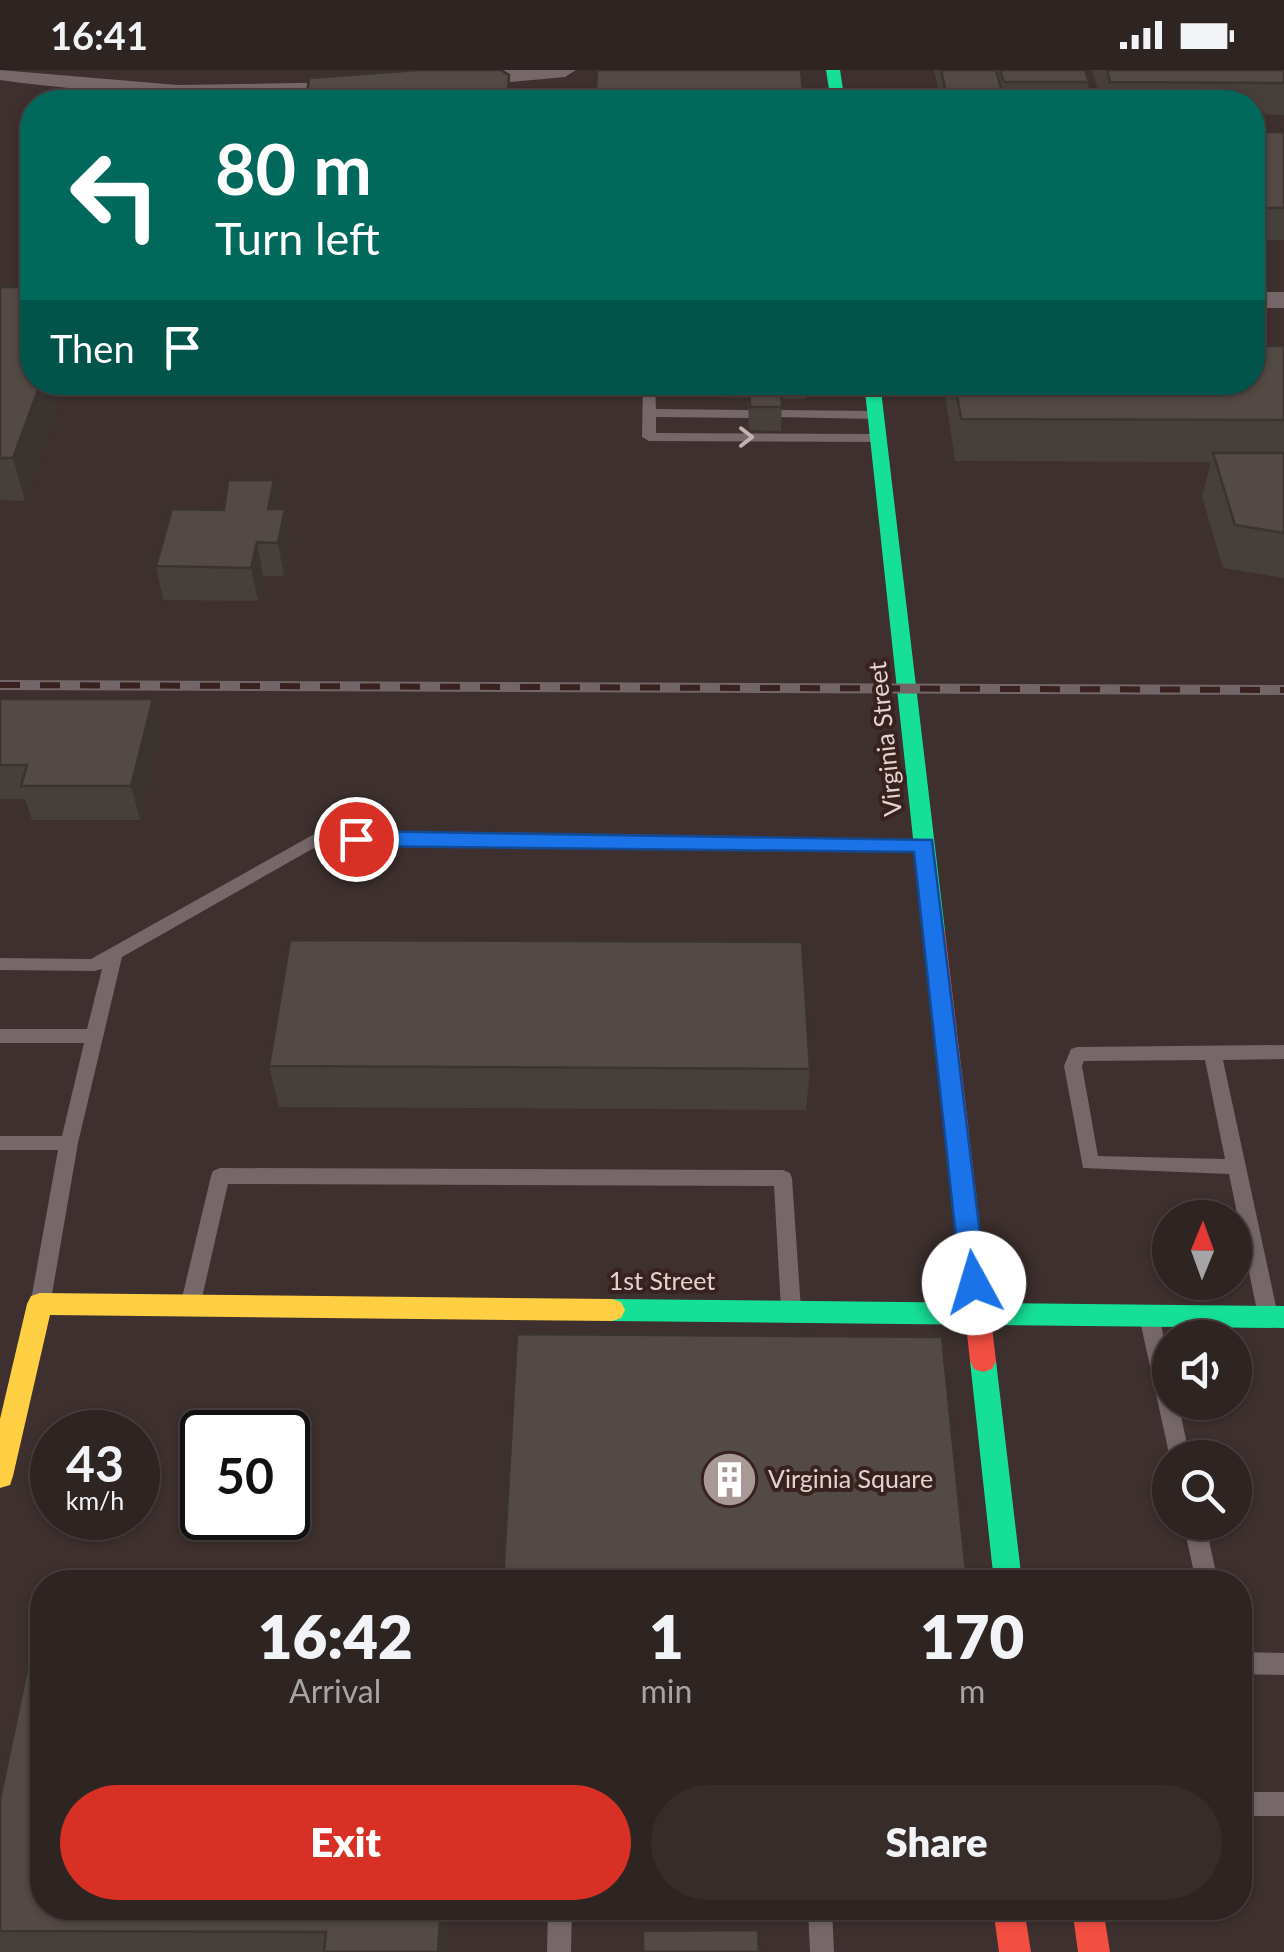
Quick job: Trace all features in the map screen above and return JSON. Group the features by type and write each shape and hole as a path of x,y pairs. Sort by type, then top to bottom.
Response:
{"main road":[{"name":"Virginia Street","path":"873,395 1007,1570"},
{"name":"1st Street","path":"40,1304 1276,1317"},
{"path":"0,1476 40,1304"},
{"path":"1011,1920 1015,1952"},
{"path":"1090,1920 1094,1952"}],"street":[{"path":"449,78 564,70"},
{"path":"0,74 86,87 150,90"},
{"path":"269,90 382,87"}],"lane":[{"path":"649,395 649,436 877,426"},
{"path":"649,414 748,414"},
{"path":"780,414 877,426"},
{"path":"0,964 94,965 318,838 924,845"},
{"path":"40,1304 68,1143 114,953"},
{"path":"0,1036 93,1036"},
{"path":"1212,1052 1236,1167 1276,1317"},
{"path":"1236,1167 1100,1165 1086,1157 1073,1066 1077,1054 1284,1052"},
{"path":"0,1144 68,1143"},
{"path":"190,1305 220,1176 783,1178 791,1310"},
{"path":"1149,1314 1176,1440"},
{"path":"1198,1540 1204,1570"},
{"path":"1252,1664 1284,1664"},
{"path":"1252,1804 1284,1804"},
{"path":"559,1952 560,1920"},
{"path":"821,1920 822,1952"}],"building":[{"path":"417,70 501,70 509,75 508,90 308,90 309,78"},
{"path":"597,70 801,70 803,90 596,90"},
{"path":"941,70 996,70 1001,90 946,90"},
{"path":"1000,70 1085,70 1089,82 1004,82"},
{"path":"1107,70 1284,70 1284,83 1110,82"},
{"path":"1265,132 1284,132 1284,208 1265,208"},
{"path":"0,287 20,287 20,395 36,395 13,458 0,458"},
{"path":"1265,346 1284,346 1284,420 961,419 957,395 1265,395"},
{"path":"750,395 782,395 782,407 750,407"},
{"path":"1213,453 1284,453 1284,533 1235,525"},
{"path":"228,480 274,480 268,509 285,509 278,543 257,542 251,568 156,566 172,509 224,510"},
{"path":"0,699 153,699 131,786 21,786 27,765 0,765"},
{"path":"290,940 802,942 810,1069 269,1066"},
{"name":"Virginia Square","path":"517,1334 942,1337 966,1570 504,1570"},
{"path":"30,1655 30,1920 440,1920 438,1952 324,1952 326,1932 0,1931 0,1799"},
{"path":"758,1930 759,1952 643,1952 643,1931"}],"railway":[{"path":"0,685 1284,690"}],"traffic: fast":[{"path":"833,70 836,90"},
{"path":"873,395 934,931"},
{"path":"612,1310 1284,1317"},
{"path":"983,1361 1007,1570"}],"traffic: slow":[{"path":"0,1476 40,1304 612,1310"}],"traffic: jam":[{"path":"934,931 983,1361"},
{"path":"1011,1920 1015,1952"},
{"path":"1090,1920 1094,1952"}],"place":[{"name":"Virginia Square","path":"729,1479"}],"route":[{"path":"356,839 924,845 974,1283"}]}
